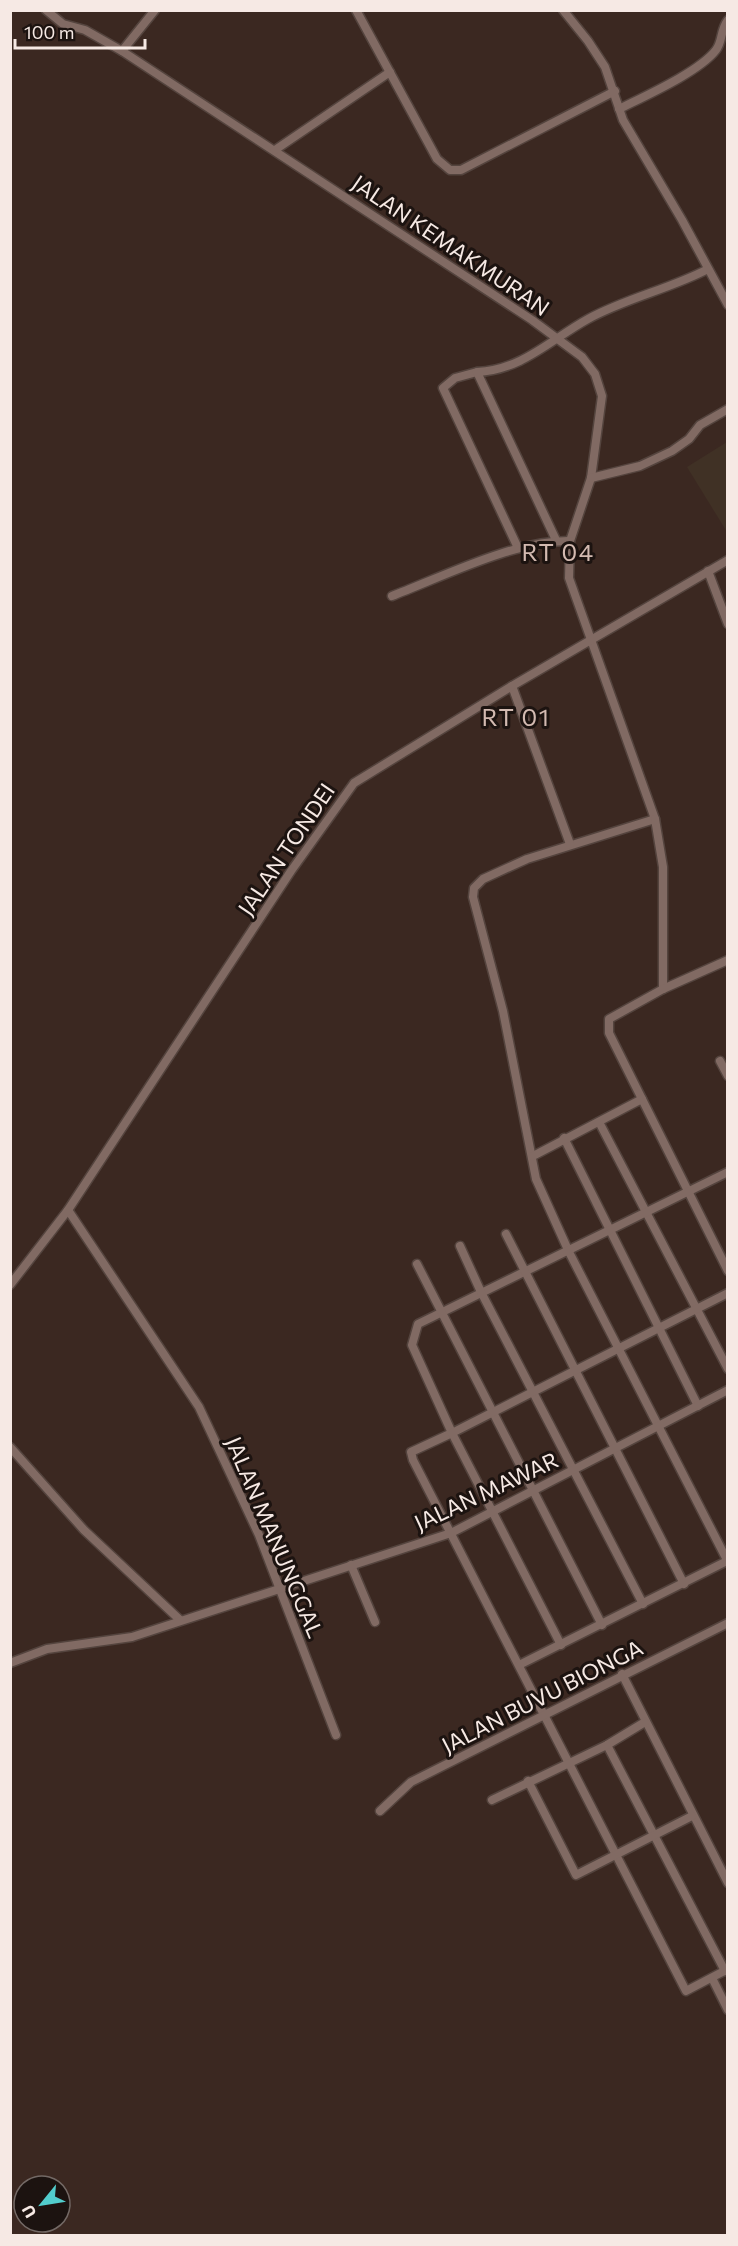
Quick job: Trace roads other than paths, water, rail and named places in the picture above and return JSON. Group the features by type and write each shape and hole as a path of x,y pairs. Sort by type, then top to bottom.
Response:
{"street":[{"name":"JALAN KEMAKMURAN","path":"45,10 63,24 85,30 122,51 275,150 559,340 582,357 600,385 602,410 591,478 570,541 568,578 655,819 663,867 663,988"},
{"path":"122,51 155,10"},
{"path":"356,10 437,159 444,166 456,171 615,91"},
{"path":"563,10 598,56 615,91 619,109 728,305"},
{"path":"619,109 680,77 713,54 718,48 722,28 728,20"},
{"path":"275,150 390,72"},
{"path":"518,548 443,388 455,378 477,372 501,370 531,357 588,319 669,288 708,269"},
{"path":"477,372 556,540"},
{"path":"591,478 640,466 672,451 688,439 700,425 728,409"},
{"path":"392,596 518,548 556,540 570,541"},
{"name":"JALAN TONDEI","path":"10,1285 68,1210 291,871 350,787 512,686 728,560"},
{"path":"708,571 728,624"},
{"path":"512,686 570,844"},
{"path":"519,1665 727,1562 660,1426 569,1252 533,1170 533,1156 525,1135 503,1011 472,897 474,888 483,879 570,844 655,819"},
{"path":"728,960 663,988 616,1013 607,1024 613,1043 728,1272"},
{"path":"720,1061 728,1076"},
{"path":"533,1156 642,1099"},
{"path":"599,1122 728,1369"},
{"path":"564,1138 698,1406"},
{"path":"561,1645 452,1433 412,1345 418,1324 523,1271 569,1252 728,1172"},
{"name":"JALAN MANUNGGAL","path":"68,1210 199,1407 260,1535 336,1736"},
{"path":"506,1234 684,1584"},
{"path":"460,1246 532,1392 643,1604"},
{"path":"417,1264 531,1492 602,1625"},
{"path":"607,1745 726,1970 686,1991 614,1855 545,1715 413,1460 411,1452 728,1293"},
{"name":"JALAN MAWAR","path":"10,1663 47,1649 132,1637 451,1533 728,1390"},
{"path":"10,1447 84,1530 180,1620"},
{"path":"351,1565 375,1622"},
{"name":"JALAN BUVU BIONGA","path":"380,1811 411,1782 622,1674 728,1623"},
{"path":"622,1674 692,1816 728,1883"},
{"path":"492,1800 607,1745 645,1722"},
{"path":"528,1781 576,1875 692,1816"},
{"path":"712,1978 728,2010"}],"district":[{"name":"RT 04","path":"558,551"},
{"name":"RT 01","path":"516,716"}]}
